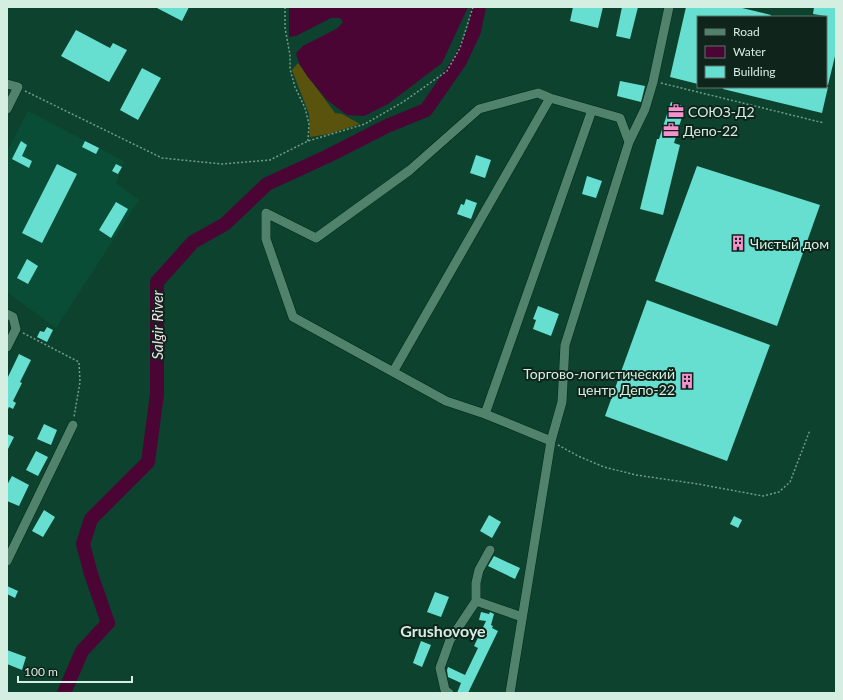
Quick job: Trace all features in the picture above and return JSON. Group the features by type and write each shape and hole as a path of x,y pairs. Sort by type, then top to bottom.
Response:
{"street":[{"path":"510,693 551,441 562,402 565,345 629,142 645,109 653,82 669,7"},
{"path":"7,84 18,88 8,106"},
{"path":"551,441 486,414 446,401 293,317 266,239 266,213 316,238 410,170 479,109 538,93 550,98 620,118 629,142"},
{"path":"393,372 550,98"},
{"path":"486,414 592,110"},
{"path":"7,314 13,317 16,329 7,348"},
{"path":"7,561 73,425"},
{"path":"449,693 445,690 440,668 450,640 476,601 476,583 479,570 490,550"},
{"path":"476,601 522,617"}],"path":[{"path":"285,7 285,28 290,55 290,69 295,87 305,108 309,124 308,141"},
{"path":"18,88 162,158 222,164 270,160 308,141 365,124 403,102 447,71 460,48 473,7"},
{"path":"653,82 824,123"},
{"path":"16,329 79,362 80,382 73,425"},
{"path":"551,441 578,456 604,467 636,475 698,484 763,496 779,492 790,482 810,430"}],"shaded area":[{"path":"298,63 335,113 342,114 360,124 329,134 310,137 309,114 292,70"},
{"path":"28,111 124,161 116,183 139,200 56,328 7,292 7,152"}],"water":[{"path":"289,7 468,7 442,63 388,104 364,116 347,115 327,100 307,76 299,63 296,53 303,46 338,28 343,22 340,18 331,18 296,36 289,37"}],"building":[{"path":"155,7 189,7 182,21"},
{"path":"573,7 603,7 598,28 570,21"},
{"path":"622,7 638,7 630,39 616,36"},
{"path":"686,7 738,7 771,15 697,16 697,84 670,77"},
{"path":"814,7 836,7 836,52 828,85 827,16 813,14"},
{"path":"76,30 110,48 113,43 127,50 109,82 61,56"},
{"path":"142,68 161,78 138,120 120,110"},
{"path":"620,81 645,86 641,102 617,96"},
{"path":"828,87 822,113 723,88"},
{"path":"671,102 685,107 674,143 680,145 663,215 640,209 657,139 659,139"},
{"path":"21,141 27,145 22,156 32,161 29,168 12,159"},
{"path":"85,141 99,148 96,154 82,147"},
{"path":"476,155 491,160 485,178 470,173"},
{"path":"57,164 77,174 42,243 22,233"},
{"path":"116,164 122,167 118,174 112,171"},
{"name":"Чистый дом","path":"697,166 820,205 777,326 655,281"},
{"path":"587,176 602,181 596,198 582,194"},
{"path":"466,199 477,203 471,219 457,214 461,204 464,205"},
{"path":"116,202 128,209 111,238 99,230"},
{"path":"27,259 38,266 28,284 17,278"},
{"name":"Торгово-логистический центр Депо-22","path":"647,300 770,345 727,461 605,416"},
{"path":"538,306 559,314 551,336 533,329 536,320 533,319"},
{"path":"47,327 53,330 47,342 37,337 40,331 44,332"},
{"path":"19,354 31,360 20,382 22,383 13,401 16,403 13,409 9,407 7,411 7,379"},
{"path":"44,424 57,430 51,445 37,439"},
{"path":"7,434 14,437 7,451"},
{"path":"36,451 48,457 38,476 26,470"},
{"path":"12,476 29,485 19,506 7,501 7,485"},
{"path":"44,510 55,517 43,537 32,531"},
{"path":"489,515 501,522 492,538 480,531"},
{"path":"734,516 742,520 738,528 730,524"},
{"path":"494,556 520,568 515,579 488,566"},
{"path":"7,586 18,591 15,598 7,594"},
{"path":"435,592 449,597 441,617 427,612"},
{"path":"481,612 489,614 490,612 494,614 491,625 493,626 492,628 498,631 468,693 457,693 461,683 448,677 447,670 448,667 465,675 478,648 474,646 486,621 479,620"},
{"path":"421,641 431,645 422,667 413,663"},
{"path":"7,650 26,657 22,670 7,664"}],"waterway":[{"name":"Salgir River","path":"64,693 82,651 108,623 91,574 83,544 91,519 148,462 157,394 157,282 193,242 225,224 267,184 328,156 387,126 426,110 460,61 474,31 479,7"}],"place":[{"name":"СОЮЗ-Д2","path":"676,111"},
{"name":"Депо-22","path":"671,130"},
{"name":"Чистый дом","path":"738,243"},
{"name":"Торгово-логистический центр Депо-22","path":"687,381"}],"district":[{"name":"Grushovoye","path":"443,630"}]}
